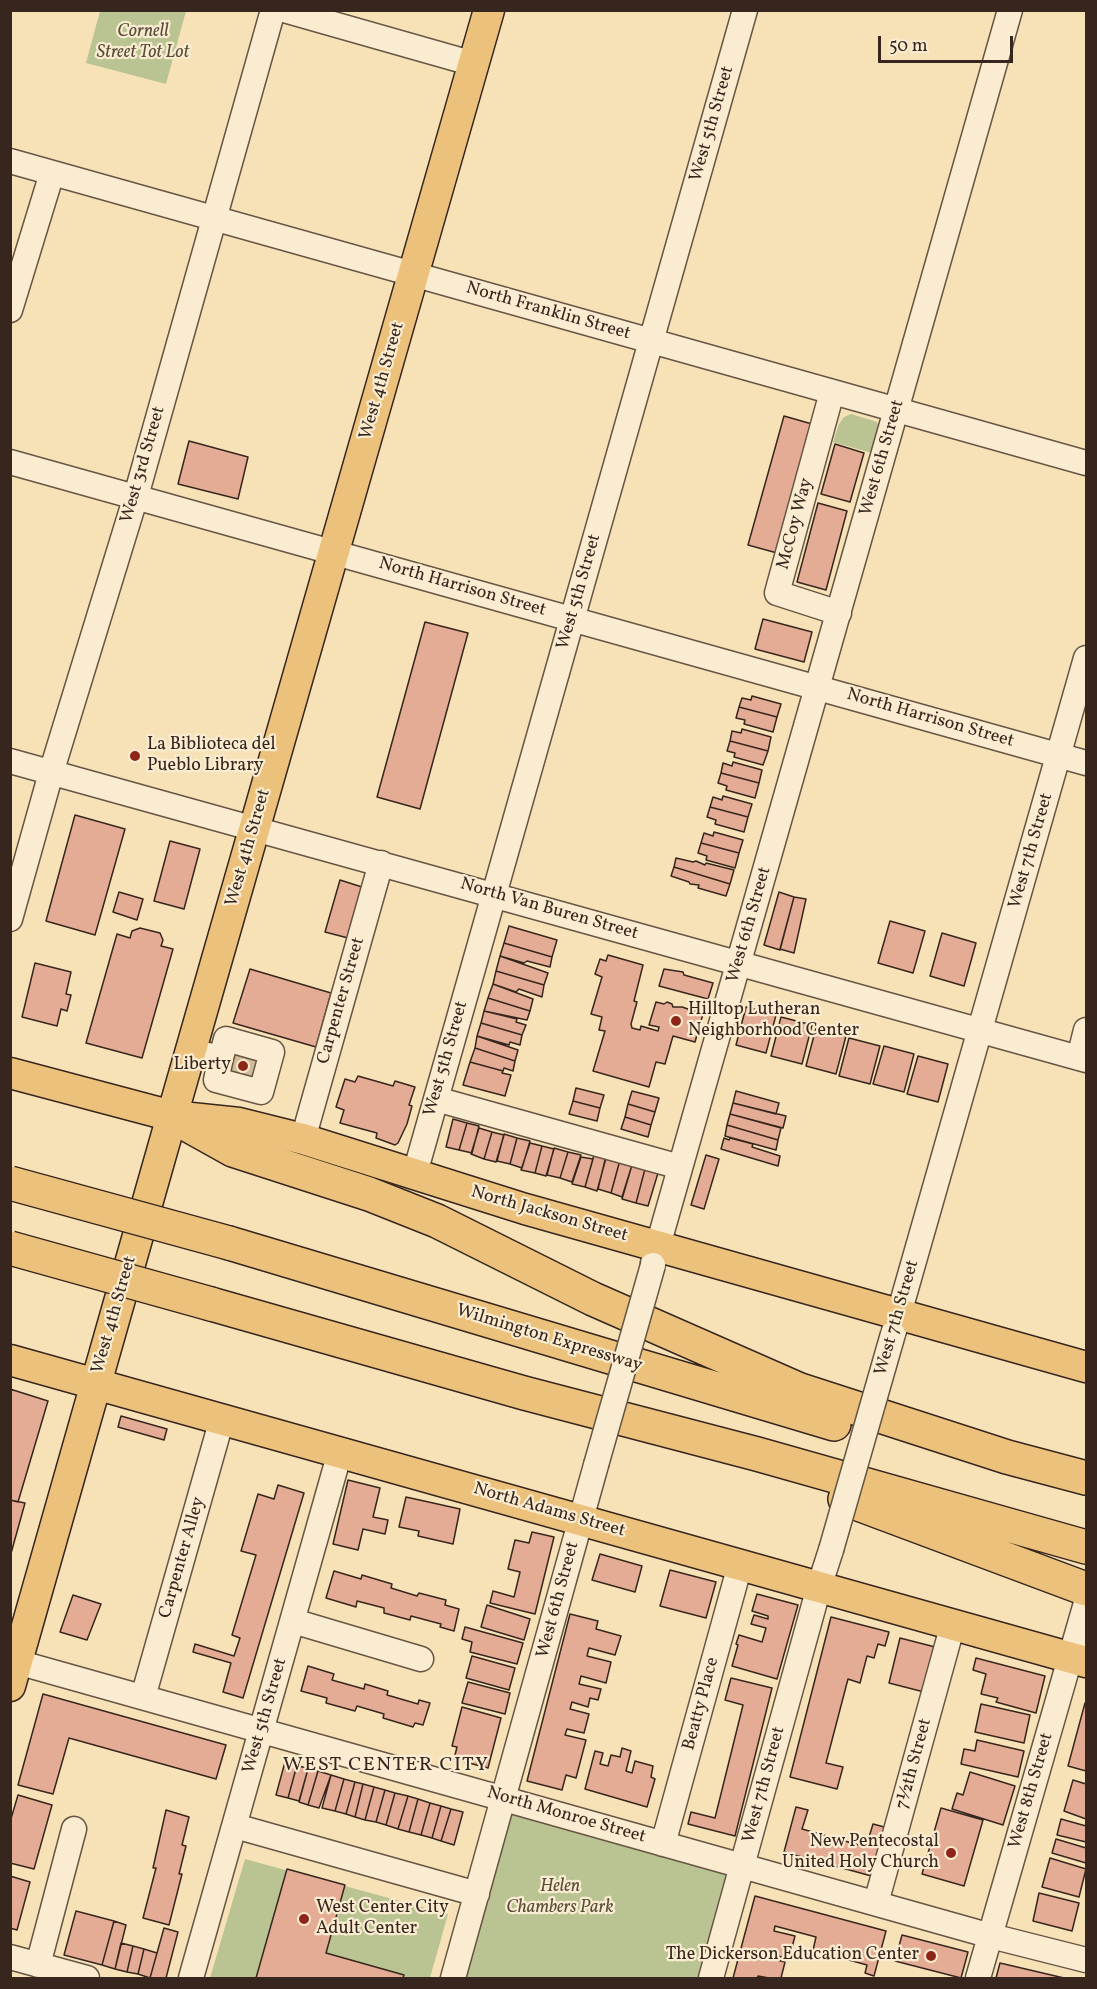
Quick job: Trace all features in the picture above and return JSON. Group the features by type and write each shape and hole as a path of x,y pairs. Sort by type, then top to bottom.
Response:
{"highway":[{"path":"172,1116 233,1150 369,1194 437,1221 593,1299 800,1390 1007,1457 1086,1478"},
{"name":"Wilmington Expressway","path":"10,1183 229,1243 924,1451 1086,1496"},
{"path":"10,1248 1086,1547"},
{"path":"524,1392 631,1432 827,1492 1086,1589"}],"main road":[{"name":"West 4th Street","path":"13,1670 489,10"},
{"name":"North Jackson Street","path":"10,1073 172,1116 231,1122 303,1139 525,1209 655,1256 896,1324 1086,1366"},
{"name":"North Adams Street","path":"10,1360 1078,1660"}],"street":[{"name":"West 3rd Street","path":"13,903 136,496 273,10"},
{"path":"284,10 474,64"},
{"name":"West 5th Street","path":"415,1173 745,10"},
{"name":"West 6th Street","path":"453,1978 680,1167 1010,10"},
{"name":"North Franklin Street","path":"10,161 1086,463"},
{"path":"10,310 52,172"},
{"name":"McCoy Way","path":"832,392 777,593 839,613"},
{"name":"North Harrison Street","path":"10,462 1086,763"},
{"name":"West 7th Street","path":"711,1978 819,1587 1086,658"},
{"name":"North Van Buren Street","path":"10,761 1083,1059"},
{"name":"Carpenter Street","path":"303,1139 381,863"},
{"path":"1083,1059 1086,1030"},
{"path":"226,1039 251,1049 272,1052 261,1092 242,1081 216,1080 221,1058 226,1039"},
{"path":"190,1052 221,1058"},
{"path":"231,1122 242,1081"},
{"path":"436,1099 680,1167"},
{"name":"Carpenter Alley","path":"143,1697 222,1419"},
{"name":"West 5th Street","path":"191,1978 340,1452"},
{"name":"Beatty Place","path":"663,1844 740,1565"},
{"name":"West 8th Street","path":"978,1978 1078,1660 1079,1629 1086,1603"},
{"path":"293,1621 421,1659"},
{"name":"7½th Street","path":"876,1904 953,1624"},
{"name":"North Monroe Street","path":"13,1670 143,1697 876,1904 1086,1960"},
{"path":"235,1826 477,1894"},
{"path":"38,1965 74,1829"},
{"path":"10,1957 87,1978"}],"green space":[{"name":"Cornell Street Tot Lot","path":"100,11 186,11 166,84 86,63"},
{"path":"851,414 877,422 879,428 872,453 833,442 839,424 844,417"},
{"name":"Helen Chambers Park","path":"504,1799 743,1866 711,1978 453,1978"},
{"path":"245,1859 448,1914 430,1978 210,1978"}],"building":[{"path":"784,416 812,424 777,553 748,545"},
{"path":"189,441 248,457 238,499 178,484"},
{"path":"835,444 864,453 850,502 821,494"},
{"path":"818,503 847,511 826,590 797,582"},
{"path":"763,619 812,632 804,662 755,649"},
{"path":"425,622 468,633 420,809 377,797"},
{"path":"752,696 781,704 777,717 739,707 742,698 751,700"},
{"path":"739,707 777,717 773,732 744,724 745,720 736,718"},
{"path":"742,729 771,737 768,751 730,741 732,731 741,733"},
{"path":"730,741 768,751 763,765 734,757 735,753 727,751"},
{"path":"733,762 762,770 759,783 721,773 723,763 732,766"},
{"path":"721,773 759,783 755,798 726,790 727,786 718,783"},
{"path":"723,796 752,804 748,817 710,807 713,797 722,800"},
{"path":"710,807 748,817 744,832 715,824 716,820 707,817"},
{"path":"75,815 125,829 95,935 46,921"},
{"path":"714,832 743,840 739,853 701,843 704,833 713,836"},
{"path":"170,841 200,849 184,909 154,901"},
{"path":"701,843 739,853 735,868 706,860 707,856 698,853"},
{"path":"676,858 734,870 730,884 674,867"},
{"path":"674,867 730,884 726,896 698,888 699,885 690,884 671,876"},
{"path":"340,880 362,887 348,938 325,932"},
{"path":"119,892 143,899 137,920 113,912"},
{"path":"779,892 794,897 780,950 764,945"},
{"path":"794,897 806,899 794,953 780,949"},
{"path":"890,921 925,931 913,973 878,963"},
{"path":"509,926 557,940 552,957 504,943"},
{"path":"140,928 160,933 163,940 161,946 173,949 142,1058 86,1043 117,934 130,938 132,931"},
{"path":"942,933 976,943 964,986 930,976"},
{"path":"504,943 552,957 550,967 500,956"},
{"name":"Hilltop Lutheran Neighborhood Center","path":"608,955 643,965 634,1001 637,1002 632,1028 640,1030 641,1026 658,1031 659,1027 649,1025 656,1002 664,1004 667,1002 673,1007 682,1007 703,1014 695,1042 673,1036 665,1064 656,1062 649,1087 593,1071 605,1031 599,1030 602,1017 591,1014 602,977 595,974 600,959 606,961"},
{"path":"500,956 548,973 544,985 496,971"},
{"path":"35,963 71,972 66,994 71,995 67,1011 61,1009 57,1026 22,1017"},
{"path":"250,969 331,993 316,1047 233,1023"},
{"path":"664,969 683,972 684,975 713,983 708,999 659,986"},
{"path":"496,971 544,985 542,997 519,989 516,992 493,984"},
{"path":"493,984 533,999 530,1011 488,998"},
{"path":"488,998 530,1011 527,1020 484,1011"},
{"path":"746,1007 776,1015 766,1053 736,1045"},
{"path":"484,1011 517,1019 516,1022 526,1025 522,1035 481,1023"},
{"path":"781,1017 812,1025 802,1064 771,1056"},
{"path":"481,1023 522,1035 520,1045 510,1042 509,1045 477,1036"},
{"path":"816,1028 846,1036 836,1074 806,1066"},
{"path":"477,1036 518,1050 515,1061 475,1048"},
{"path":"849,1038 880,1046 870,1084 839,1076"},
{"path":"884,1046 914,1054 904,1092 873,1084"},
{"path":"475,1048 515,1061 513,1071 504,1068 503,1071 470,1062"},
{"name":"Liberty","path":"229,1049 265,1059 258,1082 221,1072"},
{"path":"918,1056 948,1064 938,1102 907,1094"},
{"path":"470,1062 511,1075 505,1096 463,1085"},
{"path":"358,1076 393,1086 395,1081 415,1087 409,1105 412,1106 407,1124 395,1145 376,1138 377,1133 340,1123 344,1110 336,1107 345,1079 355,1082"},
{"path":"576,1088 604,1095 600,1108 573,1101"},
{"path":"632,1091 659,1098 655,1112 628,1104"},
{"path":"736,1091 779,1103 776,1114 733,1103"},
{"path":"573,1101 600,1108 597,1121 569,1114"},
{"path":"733,1103 786,1116 783,1128 730,1114"},
{"path":"628,1104 655,1112 651,1125 625,1117"},
{"path":"730,1114 781,1128 778,1140 727,1125"},
{"path":"625,1117 651,1125 648,1137 621,1129"},
{"path":"453,1119 467,1123 459,1150 446,1147"},
{"path":"467,1123 479,1126 472,1153 459,1150"},
{"path":"727,1125 778,1140 776,1150 725,1136"},
{"path":"479,1128 492,1132 484,1159 471,1154"},
{"path":"492,1132 504,1135 496,1162 484,1159"},
{"path":"504,1134 517,1138 510,1164 497,1161"},
{"path":"517,1138 530,1141 522,1168 510,1164"},
{"path":"724,1138 753,1144 752,1147 780,1156 778,1166 721,1149"},
{"path":"530,1143 542,1146 535,1173 521,1170"},
{"path":"542,1146 554,1149 546,1176 535,1173"},
{"path":"554,1148 568,1152 560,1178 547,1175"},
{"path":"568,1152 581,1155 572,1182 560,1178"},
{"path":"594,1155 606,1158 597,1191 585,1187"},
{"path":"706,1155 719,1159 704,1209 691,1205"},
{"path":"606,1156 620,1160 611,1193 598,1189"},
{"path":"581,1157 593,1159 585,1187 572,1184"},
{"path":"620,1160 632,1165 622,1197 611,1193"},
{"path":"632,1165 645,1169 636,1203 622,1199"},
{"path":"645,1169 658,1173 648,1206 636,1203"},
{"path":"10,1389 48,1401 18,1502 10,1500"},
{"path":"121,1416 167,1429 164,1440 118,1427"},
{"path":"348,1480 380,1488 373,1517 388,1520 385,1534 363,1529 358,1550 333,1544"},
{"path":"278,1485 304,1493 243,1698 223,1692 231,1663 193,1652 195,1644 234,1656 240,1638 232,1635 256,1555 241,1551 258,1494 274,1499"},
{"path":"406,1497 460,1509 453,1544 418,1536 419,1531 399,1527"},
{"path":"10,1500 25,1503 10,1557"},
{"path":"532,1532 554,1537 535,1614 490,1603 493,1591 514,1597 520,1572 508,1569 515,1540 529,1543"},
{"path":"600,1554 642,1566 635,1592 592,1580"},
{"path":"670,1570 716,1582 706,1618 660,1606"},
{"path":"334,1571 361,1579 362,1575 392,1584 391,1588 417,1596 419,1593 446,1600 445,1605 459,1609 454,1631 440,1627 441,1624 411,1616 410,1620 384,1613 384,1608 357,1601 356,1607 326,1598"},
{"path":"757,1594 798,1605 777,1679 732,1666 739,1635 762,1642 766,1628 751,1624 754,1615 768,1619 768,1616 752,1611"},
{"path":"73,1595 101,1604 87,1640 60,1632"},
{"path":"487,1605 530,1619 524,1640 481,1627"},
{"path":"570,1614 598,1621 596,1629 621,1636 615,1655 589,1648 587,1656 611,1662 606,1683 581,1676 579,1684 601,1689 598,1700 590,1698 588,1707 572,1702 570,1709 589,1714 584,1733 567,1729 565,1735 586,1740 576,1778 566,1775 562,1790 527,1781"},
{"path":"831,1617 889,1632 885,1646 878,1644 874,1658 867,1656 860,1683 848,1679 826,1763 843,1767 837,1789 790,1777"},
{"path":"465,1627 523,1643 517,1664 470,1652 472,1642 462,1639"},
{"path":"900,1638 939,1648 928,1693 889,1683"},
{"path":"472,1656 515,1668 509,1690 466,1678"},
{"path":"976,1658 1045,1676 1036,1713 996,1702 998,1698 981,1694 986,1674 973,1670"},
{"path":"308,1666 334,1674 332,1680 364,1689 365,1684 388,1691 387,1695 418,1704 419,1700 430,1703 423,1725 415,1723 413,1727 383,1718 384,1714 357,1706 355,1711 326,1703 327,1698 301,1691"},
{"path":"731,1678 772,1688 735,1836 688,1824 691,1812 715,1818 743,1705 725,1700"},
{"path":"468,1682 510,1693 505,1714 462,1703"},
{"path":"43,1694 226,1745 216,1779 69,1738 53,1794 18,1785"},
{"path":"1086,1703 1086,1771 1068,1766"},
{"path":"981,1704 1030,1715 1024,1743 975,1732"},
{"path":"462,1707 501,1718 488,1768 454,1759 457,1747 452,1746"},
{"path":"977,1740 1024,1751 1018,1777 961,1764 964,1749 975,1751"},
{"path":"622,1748 631,1751 626,1771 632,1773 635,1761 653,1766 651,1777 655,1779 647,1807 585,1789 595,1751 603,1753 600,1764 608,1766 611,1755 620,1757"},
{"path":"285,1762 297,1765 288,1798 276,1795"},
{"path":"297,1765 308,1769 299,1801 288,1798"},
{"path":"308,1769 318,1771 308,1805 299,1802"},
{"path":"318,1771 331,1775 319,1808 308,1805"},
{"path":"970,1772 1015,1786 1003,1825 952,1809 957,1793 963,1795"},
{"path":"331,1775 344,1779 335,1811 322,1808"},
{"path":"344,1779 355,1782 346,1814 335,1811"},
{"path":"1073,1780 1086,1784 1086,1819 1064,1811"},
{"path":"355,1782 363,1784 355,1817 346,1814"},
{"path":"363,1784 374,1787 365,1820 355,1817"},
{"path":"374,1787 385,1790 376,1822 365,1820"},
{"path":"385,1790 395,1793 386,1825 376,1822"},
{"path":"395,1793 408,1796 398,1829 386,1825"},
{"path":"18,1795 52,1805 34,1869 10,1863 10,1822"},
{"path":"408,1796 418,1799 409,1832 398,1829"},
{"path":"418,1799 430,1803 421,1835 409,1832"},
{"path":"430,1803 441,1806 432,1838 421,1835"},
{"path":"441,1806 451,1809 441,1841 432,1838"},
{"path":"796,1807 808,1810 802,1829 866,1847 873,1824 888,1828 875,1877 784,1852"},
{"name":"New Pentecostal United Holy Church","path":"941,1808 983,1820 964,1886 922,1874"},
{"path":"451,1809 463,1812 454,1845 441,1841"},
{"path":"166,1810 189,1817 182,1845 186,1846 179,1874 182,1874 169,1925 143,1918 156,1868 153,1868"},
{"path":"1061,1819 1086,1826 1086,1842 1057,1835"},
{"path":"1056,1839 1086,1848 1086,1863 1052,1853"},
{"path":"1050,1858 1086,1869 1079,1897 1042,1887"},
{"name":"West Center City Adult Center","path":"287,1869 345,1885 326,1953 404,1975 403,1978 256,1978"},
{"path":"10,1876 30,1882 17,1930 10,1928"},
{"path":"1039,1893 1079,1903 1072,1931 1033,1921"},
{"path":"755,1896 886,1931 874,1976 865,1973 867,1965 813,1950 816,1937 775,1926 774,1931 795,1936 789,1959 766,1953 765,1957 785,1962 781,1978 758,1976 757,1978 733,1978"},
{"path":"76,1911 114,1921 102,1965 64,1955"},
{"path":"114,1921 126,1925 115,1969 102,1965"},
{"path":"164,1928 178,1932 166,1978 150,1978"},
{"name":"The Dickerson Education Center","path":"902,1935 968,1952 961,1978 895,1961"},
{"path":"121,1943 133,1946 127,1972 115,1969"},
{"path":"133,1946 144,1949 138,1974 127,1972"},
{"path":"144,1949 157,1953 150,1978 138,1974"},
{"path":"1000,1963 1064,1978 996,1978"}],"tunnel":[{"path":"243,1076 250,1053"}],"place":[{"name":"La Biblioteca del Pueblo Library","path":"135,756"},
{"name":"Hilltop Lutheran Neighborhood Center","path":"676,1021"},
{"name":"Liberty","path":"243,1066"},
{"name":"New Pentecostal United Holy Church","path":"951,1853"},
{"name":"West Center City Adult Center","path":"304,1919"},
{"name":"The Dickerson Education Center","path":"931,1956"}],"district":[{"name":"WEST CENTER CITY","path":"386,1766"}]}
